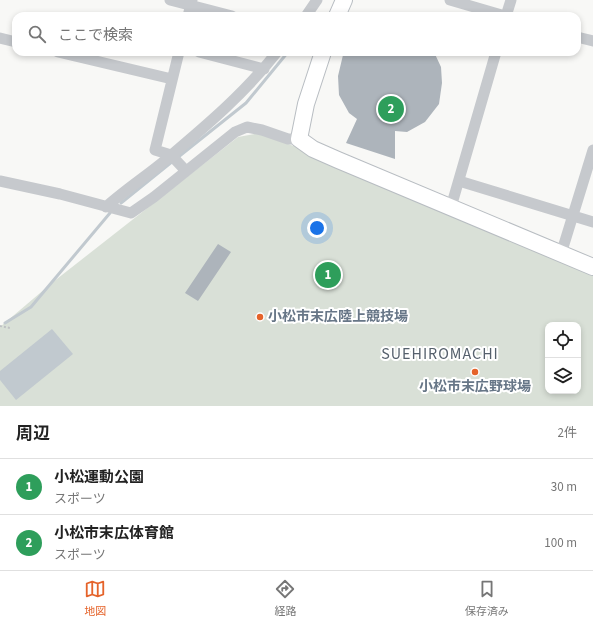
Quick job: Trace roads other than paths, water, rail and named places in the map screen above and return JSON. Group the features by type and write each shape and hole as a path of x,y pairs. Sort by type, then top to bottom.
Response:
{"street":[{"path":"170,0 191,2 220,12"},
{"path":"309,12 317,0"},
{"path":"339,12 344,0"},
{"path":"450,0 492,12"},
{"path":"507,12 511,0"},
{"path":"189,12 191,2"},
{"path":"0,38 12,41"},
{"path":"581,38 593,41"},
{"path":"75,56 172,79"},
{"path":"178,56 155,150 172,155 183,168"},
{"path":"215,56 264,68"},
{"path":"106,207 124,191 172,155 222,112 274,56"},
{"path":"299,139 306,104 322,56"},
{"path":"451,207 495,56"},
{"path":"0,181 60,194 131,213 183,168 235,132 247,127 262,130 288,139 299,139 312,149 593,267"},
{"path":"561,254 593,150"},
{"path":"459,181 593,222"}],"waterway":[{"path":"177,158 246,103 285,56"},
{"path":"121,203 173,161"},
{"path":"5,323 31,307 110,213"}],"place":[{"name":"小松市末広体育館","path":"391,109"},
{"name":"小松運動公園","path":"328,275"},
{"name":"小松市末広陸上競技場","path":"260,317"},
{"name":"小松市末広野球場","path":"475,372"}],"district":[{"name":"SUEHIROMACHI","path":"440,354"}]}
